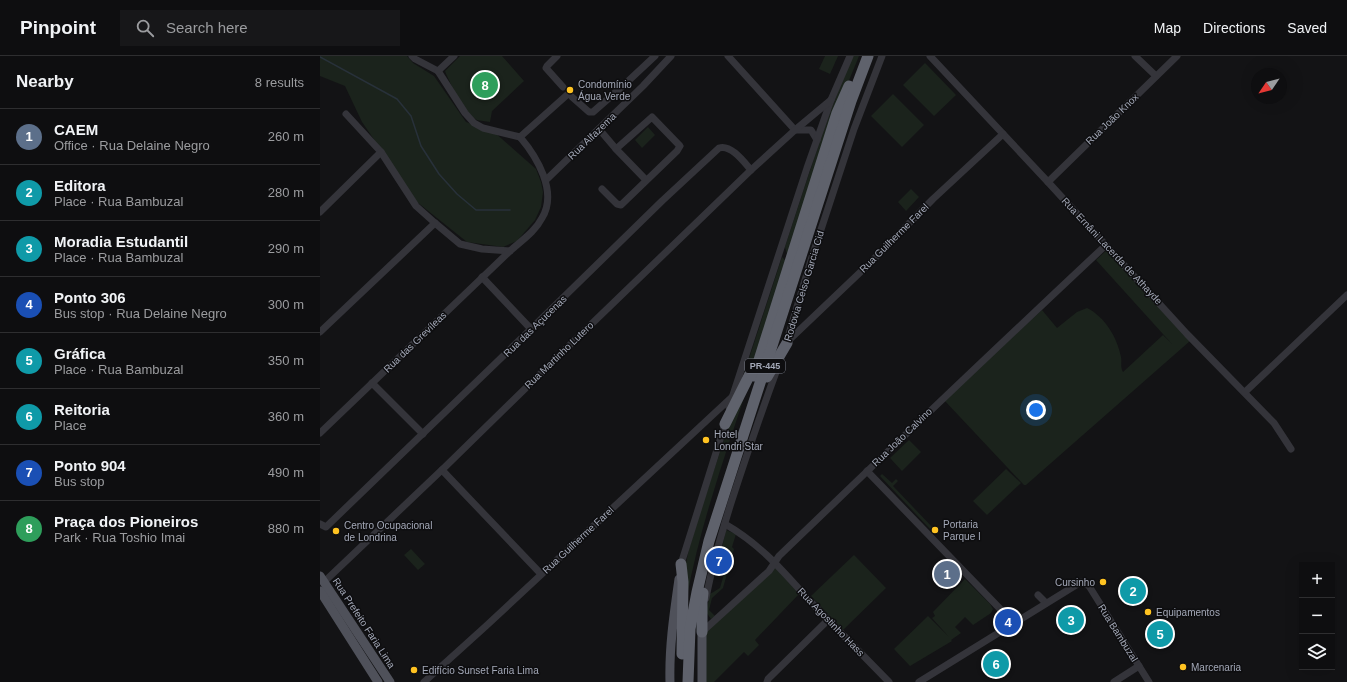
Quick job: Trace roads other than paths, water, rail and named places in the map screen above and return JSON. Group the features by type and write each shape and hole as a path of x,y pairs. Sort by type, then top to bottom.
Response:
{"highway":[{"name":"Rodovia Celso Garcia Cid","path":"681,682 682,654 686,619 695,572 711,512 837,114 861,56"},
{"name":"Rodovia Celso Garcia Cid","path":"688,682 690,629 709,541 851,101 868,56"},
{"path":"755,398 787,343"},
{"path":"725,424 762,351"},
{"path":"702,632 702,602 709,541"},
{"path":"681,564 683,582 682,654"}],"main road":[{"name":"PR-445","path":"670,682 669,664 672,628 681,564"},
{"name":"Rua Prefeito Faria Lima","path":"322,579 390,682"},
{"name":"Rua Prefeito Faria Lima","path":"320,591 378,682"},
{"name":"Rodovia Celso Garcia Cid","path":"702,632 702,682"}],"street":[{"path":"412,56 438,71 465,113 474,123 483,128 520,137 529,147 546,180"},
{"path":"438,71 454,56"},
{"path":"557,56 546,68 567,92 589,112 593,112 626,84 655,56"},
{"name":"Rua Alfazema","path":"546,180 672,56"},
{"path":"728,56 795,130 811,130 817,140"},
{"name":"PR-445","path":"681,564 732,397 817,140 831,100 850,56"},
{"name":"Rodovia Celso Garcia Cid","path":"702,632 708,590 715,558 725,524 747,454 787,343 811,260 854,129 882,56"},
{"name":"Rua Ernâni Lacerda de Athayde","path":"930,56 1187,334 1274,423 1291,449"},
{"path":"1135,56 1156,76"},
{"name":"Rua João Knox","path":"1048,182 1177,56"},
{"path":"520,137 567,92"},
{"name":"Rua Martinho Lutero","path":"322,579 442,470 751,170 831,100"},
{"path":"346,114 381,152 416,206 460,244 482,249 510,250"},
{"path":"602,189 617,204 621,205 680,147 652,117 649,118 616,150"},
{"path":"599,129 616,150 646,180"},
{"name":"Rua Guilherme Farel","path":"787,343 871,262 933,199 1003,134"},
{"name":"Rua das Açucenas","path":"320,524 326,527 662,201 719,148 725,147 731,150 751,170"},
{"path":"320,212 381,152"},
{"name":"Rua das Grevíleas","path":"320,433 510,250 530,234 543,218 547,203 546,180"},
{"path":"320,332 435,223"},
{"name":"Rua João Calvino","path":"702,632 769,571 779,556 995,348 1106,245"},
{"path":"482,277 531,329"},
{"path":"1244,392 1347,296"},
{"path":"372,383 422,434"},
{"name":"Rua Guilherme Farel","path":"424,682 732,397"},
{"path":"442,470 542,574"},
{"path":"867,471 1006,615"},
{"name":"Rua Agostinho Hass","path":"725,524 740,533 775,562 828,620 889,682"},
{"name":"Rua Bambuzal","path":"1046,603 1081,582 1086,584 1149,682"},
{"path":"919,682 1046,603 1038,595"},
{"path":"767,682 768,679 828,620"},
{"path":"1114,682 1139,666"}],"waterway":[{"path":"320,57 397,99 411,116 421,146 439,174 457,194 476,210 510,210"}],"place":[{"name":"Praça dos Pioneiros","path":"485,85"},
{"name":"Condomínio Água Verde","path":"570,90"},
{"name":"Hotel Londri Star","path":"706,440"},
{"name":"Portaria Parque I","path":"935,530"},
{"name":"Centro Ocupacional de Londrina","path":"336,531"},
{"name":"Ponto 904","path":"719,561"},
{"name":"CAEM","path":"947,574"},
{"name":"Cursinho","path":"1103,582"},
{"name":"Editora","path":"1133,591"},
{"name":"Equipamentos","path":"1148,612"},
{"name":"Moradia Estudantil","path":"1071,620"},
{"name":"Ponto 306","path":"1008,622"},
{"name":"Gráfica","path":"1160,634"},
{"name":"Reitoria","path":"996,664"},
{"name":"Marcenaria","path":"1183,667"},
{"name":"Edifício Sunset Faria Lima","path":"414,670"}]}
